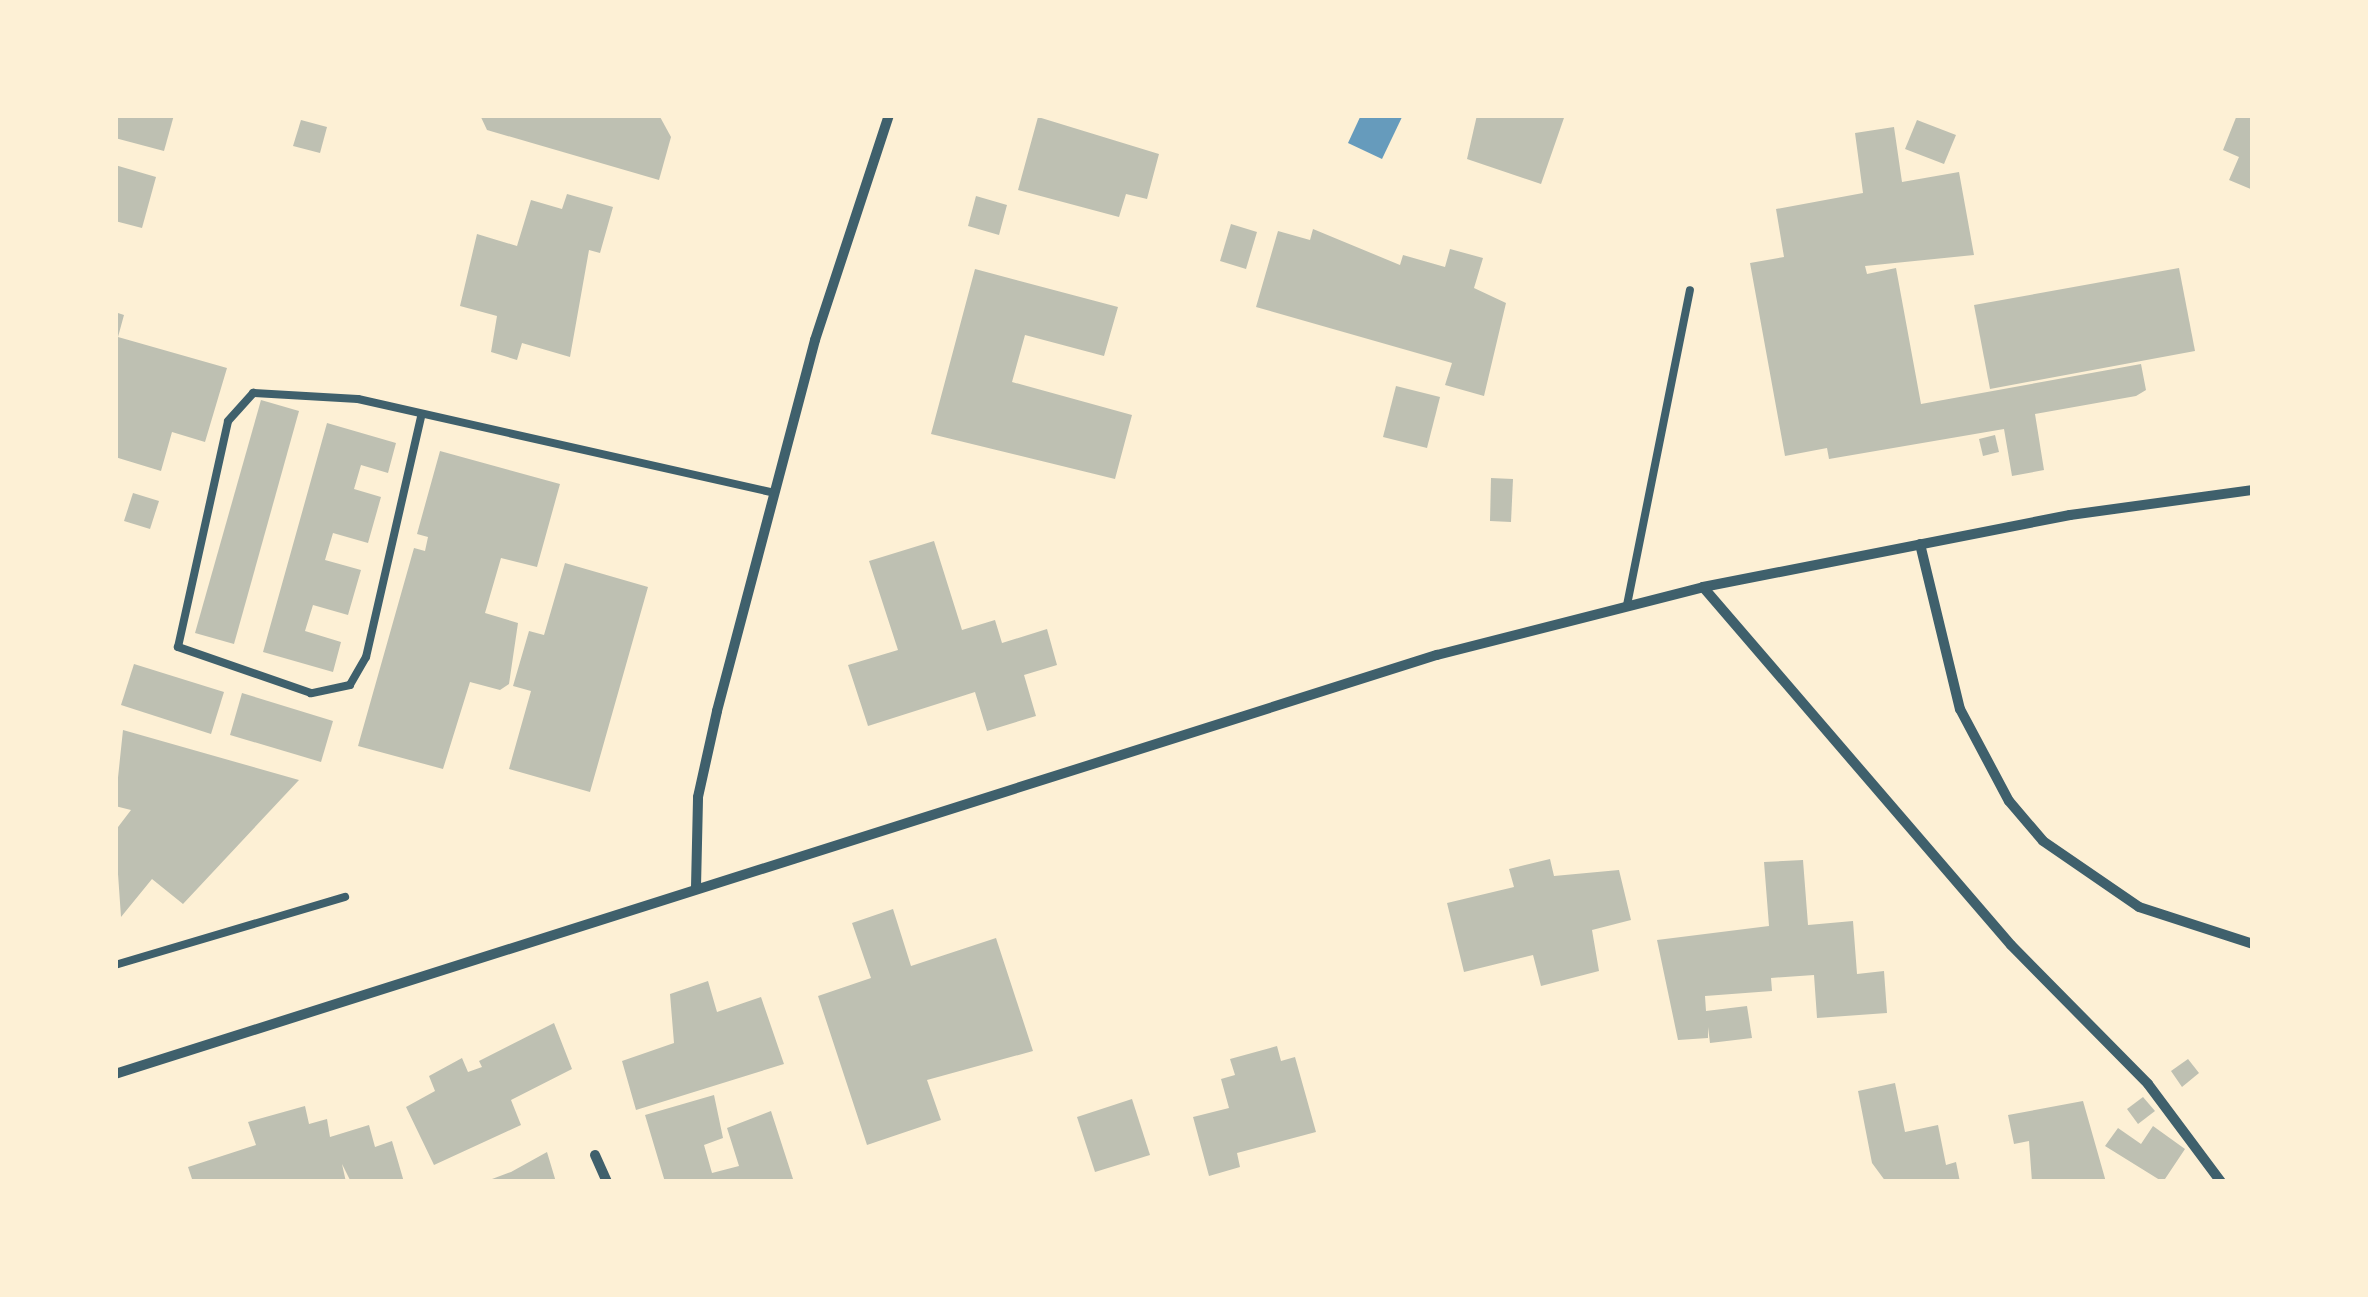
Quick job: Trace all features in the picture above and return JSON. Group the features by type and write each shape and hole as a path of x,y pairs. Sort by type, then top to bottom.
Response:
{"street":[{"path":"696,886 698,797 775,492 890,115"},
{"path":"115,1074 696,886 1627,605 1920,544 2253,490"},
{"path":"1920,544 1960,709 2009,802 2043,842 2139,907 2253,944"},
{"path":"1703,587 2198,1146 2221,1182"},
{"path":"595,1154 608,1182"}],"lane":[{"path":"1627,605 1690,290"},
{"path":"421,417 366,657 350,685 312,693 178,646 176,625 237,403 289,391 421,417 775,492"},
{"path":"115,965 345,896"}],"water":[{"path":"1361,115 1403,115 1382,159 1348,143"}],"building":[{"path":"115,115 174,115 164,151 115,138"},
{"path":"480,115 659,115 671,137 659,180 487,130"},
{"path":"1477,115 1565,115 1541,184 1467,159"},
{"path":"2237,115 2253,115 2253,190 2229,180 2239,157 2223,150"},
{"path":"1038,117 1159,154 1147,199 1126,194 1119,217 1018,190"},
{"path":"301,120 327,127 320,153 293,146"},
{"path":"1917,120 1956,135 1944,164 1905,149"},
{"path":"1894,127 1902,182 1959,172 1974,255 1865,266 1867,274 1896,268 1921,404 2141,364 2146,390 2136,396 2035,414 2044,470 2012,476 2004,429 1829,459 1827,448 1785,456 1750,263 1784,257 1776,209 1863,193 1855,133"},
{"path":"115,165 156,177 142,228 115,221"},
{"path":"567,194 613,207 600,253 589,250 570,357 522,343 517,360 491,352 497,316 460,306 477,234 517,246 531,200 562,209"},
{"path":"976,196 1007,205 999,235 968,226"},
{"path":"1231,224 1257,232 1246,269 1220,261"},
{"path":"1313,229 1400,265 1403,255 1445,267 1450,249 1483,258 1474,288 1506,303 1484,396 1445,385 1452,363 1256,307 1278,231 1310,240"},
{"path":"2179,268 2195,351 1990,389 1974,305"},
{"path":"975,269 1118,307 1104,356 1025,335 1012,382 1132,415 1115,479 931,434"},
{"path":"115,312 124,315 118,337 227,368 205,442 172,432 161,471 115,457"},
{"path":"1396,386 1440,397 1427,448 1383,437"},
{"path":"261,400 299,411 234,644 195,633"},
{"path":"327,423 396,443 388,473 361,465 354,489 381,497 368,543 333,533 325,560 361,570 348,615 313,605 305,631 341,642 333,672 263,652"},
{"path":"1995,435 1999,452 1983,456 1979,439"},
{"path":"440,451 560,484 537,567 501,558 485,613 518,623 509,684 500,690 470,682 443,769 358,746 414,548 425,551 428,537 417,534"},
{"path":"1491,478 1513,479 1511,522 1490,521"},
{"path":"133,493 159,501 150,529 124,521"},
{"path":"934,541 962,630 995,620 1002,643 1047,629 1057,665 1024,675 1036,716 987,731 975,692 868,726 848,665 898,650 869,561"},
{"path":"565,563 648,587 590,792 509,769 531,691 513,686 529,631 544,635"},
{"path":"134,664 224,692 211,734 121,705"},
{"path":"242,693 333,721 321,762 230,735"},
{"path":"123,730 299,780 183,904 152,879 121,917 115,831 131,810 115,806"},
{"path":"1550,859 1554,876 1619,870 1631,920 1592,930 1599,971 1541,986 1533,955 1464,972 1447,903 1514,887 1509,869"},
{"path":"1803,860 1808,925 1853,921 1857,974 1884,971 1887,1013 1817,1018 1814,975 1771,978 1772,991 1705,996 1706,1011 1747,1006 1752,1038 1710,1043 1708,1027 1708,1038 1678,1040 1657,940 1769,926 1764,862"},
{"path":"893,909 911,966 996,938 1033,1051 927,1080 941,1120 867,1145 818,996 871,978 852,923"},
{"path":"708,981 717,1012 761,997 784,1064 636,1110 622,1061 674,1043 670,994"},
{"path":"554,1023 572,1069 511,1100 521,1125 434,1165 406,1107 435,1091 429,1076 462,1058 468,1072 482,1067 479,1061"},
{"path":"1277,1046 1281,1061 1295,1057 1316,1132 1237,1153 1240,1167 1209,1176 1193,1117 1229,1108 1221,1079 1235,1075 1230,1059"},
{"path":"2188,1059 2199,1073 2182,1087 2171,1071"},
{"path":"1895,1083 1905,1132 1938,1125 1946,1165 1956,1162 1960,1182 1886,1182 1872,1163 1858,1091"},
{"path":"714,1095 723,1138 704,1145 712,1173 739,1166 727,1128 771,1111 794,1182 665,1182 645,1115"},
{"path":"2143,1097 2155,1111 2138,1124 2127,1109"},
{"path":"1132,1099 1150,1155 1095,1172 1077,1117"},
{"path":"2083,1101 2106,1182 2032,1182 2029,1141 2014,1144 2008,1115"},
{"path":"305,1106 309,1124 327,1119 330,1137 369,1125 375,1147 392,1141 404,1182 351,1182 342,1164 346,1182 193,1182 188,1167 256,1145 248,1122"},
{"path":"2153,1126 2185,1149 2163,1182 2105,1146 2118,1128 2141,1144"},
{"path":"547,1152 556,1182 484,1182 511,1172"}]}
